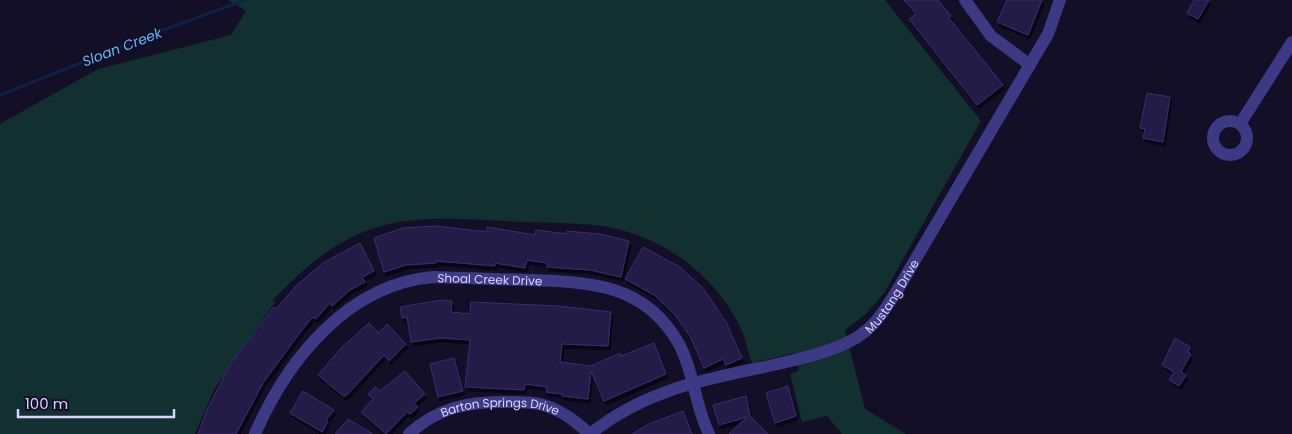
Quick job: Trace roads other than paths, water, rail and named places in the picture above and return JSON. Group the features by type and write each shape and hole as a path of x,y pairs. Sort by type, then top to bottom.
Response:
{"street":[{"path":"965,0 991,36 1030,65"},
{"name":"Mustang Drive","path":"590,434 624,410 648,398 691,383 822,352 857,338 867,330 894,295 1030,65 1054,21 1060,0"},
{"path":"1240,124 1292,42"},
{"name":"Shoal Creek Drive","path":"255,434 278,390 307,350 337,318 353,304 382,288 417,278 573,281 588,282 619,291 651,310 673,334 685,360 709,434"},
{"name":"Barton Springs Drive","path":"409,434 435,414 461,405 490,401 526,402 551,408 572,419 590,434"}],"waterway":[{"name":"Sloan Creek","path":"0,95 158,32 245,0"}]}
